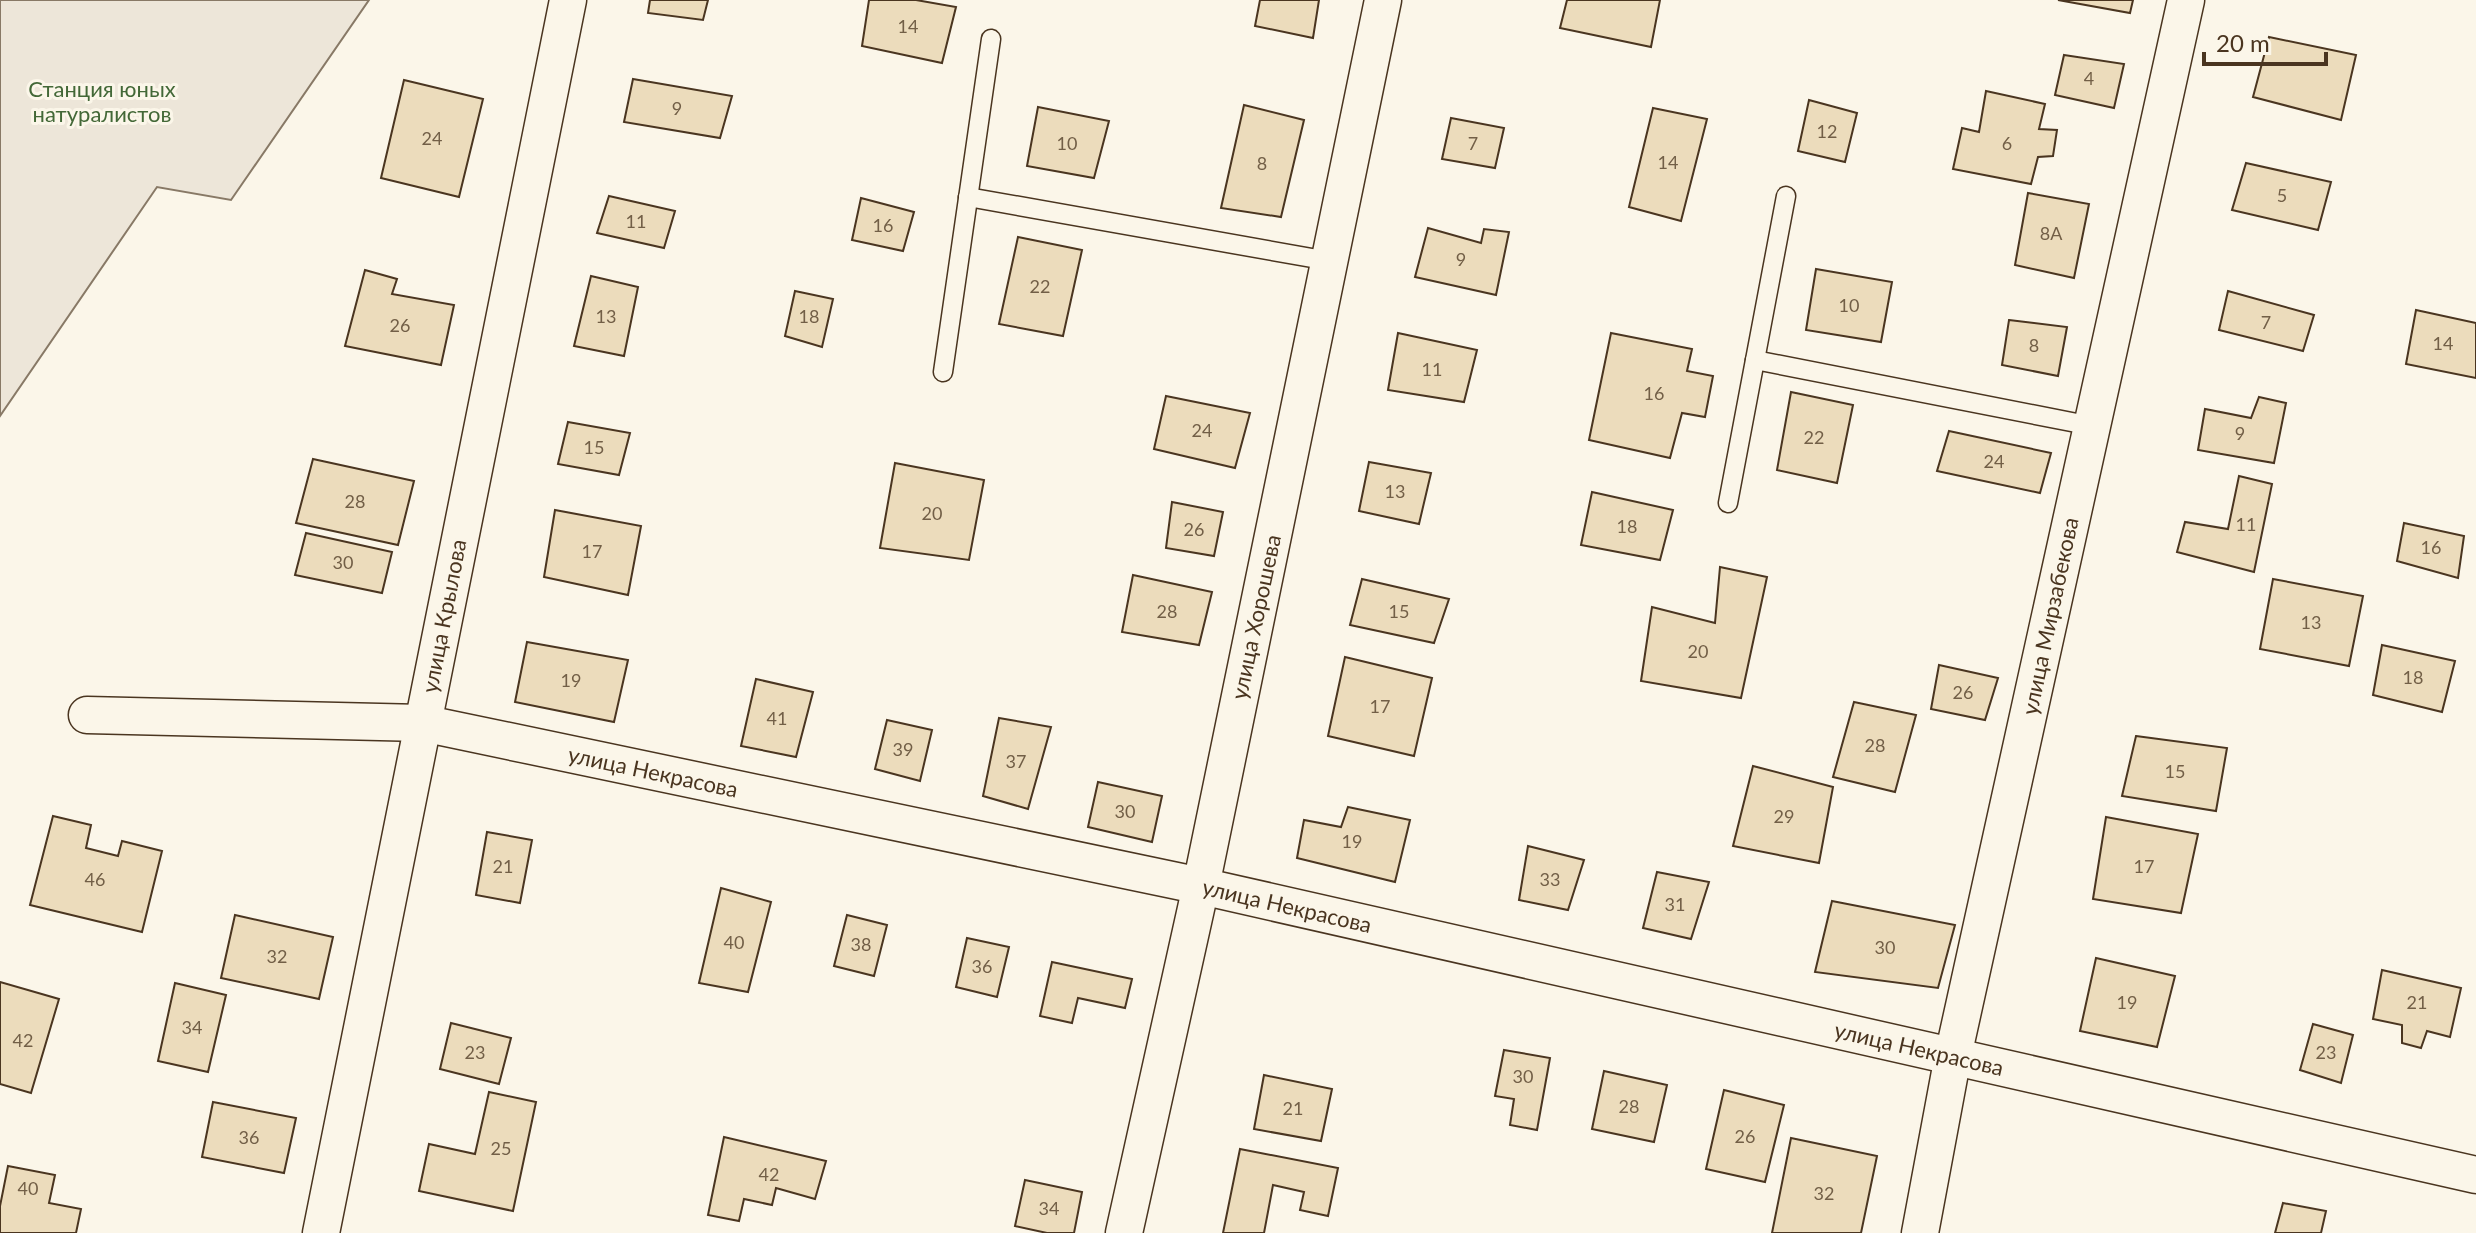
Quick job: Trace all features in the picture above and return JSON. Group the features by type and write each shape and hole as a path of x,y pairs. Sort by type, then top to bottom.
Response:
{"street":[{"name":"улица Крылова","path":"321,1233 568,0"},
{"name":"улица Хорошева","path":"1124,1233 1201,886 1383,0"},
{"name":"улица Мирзабекова","path":"1920,1233 1953,1056 2186,0"},
{"name":"улица Некрасова","path":"87,715 422,723 1201,886 2476,1175"}],"lane":[{"path":"943,372 991,39"},
{"path":"1728,503 1786,196"},
{"path":"968,197 1329,261"},
{"path":"1755,360 2092,426"}],"green space":[{"name":"Станция юных натуралистов","path":"0,0 369,0 231,200 157,187 0,416"}],"building":[{"path":"650,0 708,0 703,20 648,13"},
{"path":"869,0 916,0 956,7 942,63 862,46"},
{"path":"1260,0 1319,0 1313,38 1255,26"},
{"path":"1567,0 1660,0 1651,47 1560,28"},
{"path":"2058,0 2133,0 2130,13"},
{"path":"2269,37 2356,55 2341,120 2253,97"},
{"path":"2064,55 2124,64 2114,108 2055,95"},
{"path":"633,79 732,96 720,138 624,122"},
{"path":"404,80 483,99 459,197 381,178"},
{"path":"1986,91 2045,104 2039,129 2057,130 2053,156 2038,157 2031,184 1953,169 1962,128 1979,132"},
{"path":"1809,100 1857,113 1845,162 1798,151"},
{"path":"1244,105 1304,120 1281,217 1221,208"},
{"path":"1038,107 1109,121 1094,178 1027,166"},
{"path":"1653,108 1707,119 1681,221 1629,207"},
{"path":"1451,118 1504,128 1495,168 1442,159"},
{"path":"2246,163 2331,182 2318,230 2232,210"},
{"path":"2028,193 2089,204 2074,278 2015,265"},
{"path":"609,196 675,211 664,248 597,233"},
{"path":"861,198 914,212 903,251 852,240"},
{"path":"1428,228 1481,243 1484,229 1509,232 1496,295 1415,277"},
{"path":"1018,237 1082,250 1063,336 999,324"},
{"path":"1816,269 1892,282 1881,342 1806,330"},
{"path":"365,270 397,279 392,294 454,305 441,365 345,346"},
{"path":"591,276 638,287 624,356 574,346"},
{"path":"795,291 833,299 822,347 785,336"},
{"path":"2228,291 2314,315 2303,351 2219,330"},
{"path":"2416,310 2476,323 2476,378 2406,364"},
{"path":"2009,320 2067,327 2058,376 2002,365"},
{"path":"1398,333 1477,350 1464,402 1388,390"},
{"path":"1611,333 1692,349 1687,371 1713,376 1705,417 1682,413 1670,458 1589,440"},
{"path":"1791,392 1853,405 1837,483 1777,470"},
{"path":"1166,396 1250,413 1235,468 1154,449"},
{"path":"2259,397 2286,403 2274,463 2198,450 2205,409 2251,418"},
{"path":"568,422 630,433 619,475 558,464"},
{"path":"1949,431 2051,453 2040,493 1937,471"},
{"path":"313,459 414,481 398,545 296,523"},
{"path":"1369,462 1431,473 1419,524 1359,511"},
{"path":"895,463 984,480 969,560 880,548"},
{"path":"2239,476 2272,484 2254,572 2177,552 2185,522 2228,529"},
{"path":"1592,492 1673,510 1660,560 1581,545"},
{"path":"1172,502 1223,512 1214,556 1166,548"},
{"path":"555,510 641,526 628,595 544,577"},
{"path":"2404,523 2464,536 2458,578 2397,561"},
{"path":"306,533 392,552 382,593 295,575"},
{"path":"1720,567 1767,577 1741,698 1641,681 1652,607 1715,623"},
{"path":"1133,575 1212,592 1199,645 1122,632"},
{"path":"1362,579 1449,599 1434,643 1350,625"},
{"path":"2273,579 2363,596 2349,666 2260,649"},
{"path":"527,642 628,660 614,722 515,702"},
{"path":"2382,645 2455,661 2442,712 2373,695"},
{"path":"1345,657 1432,678 1414,756 1328,736"},
{"path":"1939,665 1998,678 1985,720 1931,709"},
{"path":"756,679 813,692 796,757 741,746"},
{"path":"1854,702 1916,715 1895,792 1833,777"},
{"path":"999,718 1051,727 1028,809 983,796"},
{"path":"887,720 932,730 920,781 875,769"},
{"path":"2136,736 2227,748 2216,811 2122,796"},
{"path":"1753,766 1833,787 1819,863 1733,846"},
{"path":"1098,782 1162,796 1152,842 1088,827"},
{"path":"1348,807 1410,820 1395,882 1297,858 1304,820 1341,827"},
{"path":"53,816 91,825 86,848 118,856 122,841 162,851 142,932 30,905"},
{"path":"2106,817 2198,834 2181,913 2093,899"},
{"path":"487,832 532,840 520,903 476,895"},
{"path":"1528,846 1584,860 1568,910 1519,900"},
{"path":"1657,872 1709,882 1691,939 1643,928"},
{"path":"721,888 771,902 748,992 699,983"},
{"path":"1832,901 1955,925 1938,988 1815,972"},
{"path":"235,915 333,937 319,999 221,978"},
{"path":"847,915 887,925 874,976 834,966"},
{"path":"967,938 1009,947 997,997 956,987"},
{"path":"2096,958 2175,976 2157,1047 2080,1031"},
{"path":"1052,962 1132,979 1125,1008 1078,998 1072,1023 1040,1016"},
{"path":"2382,970 2461,988 2450,1037 2427,1031 2421,1048 2402,1043 2402,1025 2373,1019"},
{"path":"0,982 59,999 31,1093 0,1084"},
{"path":"175,983 226,995 208,1072 158,1061"},
{"path":"451,1023 511,1038 499,1084 440,1069"},
{"path":"2313,1024 2353,1035 2341,1083 2300,1070"},
{"path":"1504,1050 1550,1058 1537,1130 1510,1125 1514,1099 1495,1096"},
{"path":"1604,1071 1667,1085 1654,1142 1592,1129"},
{"path":"1264,1075 1332,1089 1321,1141 1254,1129"},
{"path":"1724,1090 1784,1105 1765,1182 1706,1169"},
{"path":"489,1092 536,1102 513,1211 419,1191 429,1144 475,1154"},
{"path":"213,1102 296,1118 284,1173 202,1157"},
{"path":"724,1137 826,1161 815,1199 776,1188 772,1205 744,1199 739,1221 708,1215"},
{"path":"1791,1138 1877,1156 1861,1233 1772,1233"},
{"path":"1240,1149 1338,1168 1328,1216 1300,1210 1304,1192 1273,1185 1264,1233 1223,1233"},
{"path":"8,1166 55,1175 49,1203 81,1209 76,1233 0,1233 0,1206"},
{"path":"1025,1180 1082,1192 1074,1233 1047,1233 1015,1226"},
{"path":"2283,1203 2326,1211 2321,1233 2275,1233"}]}
